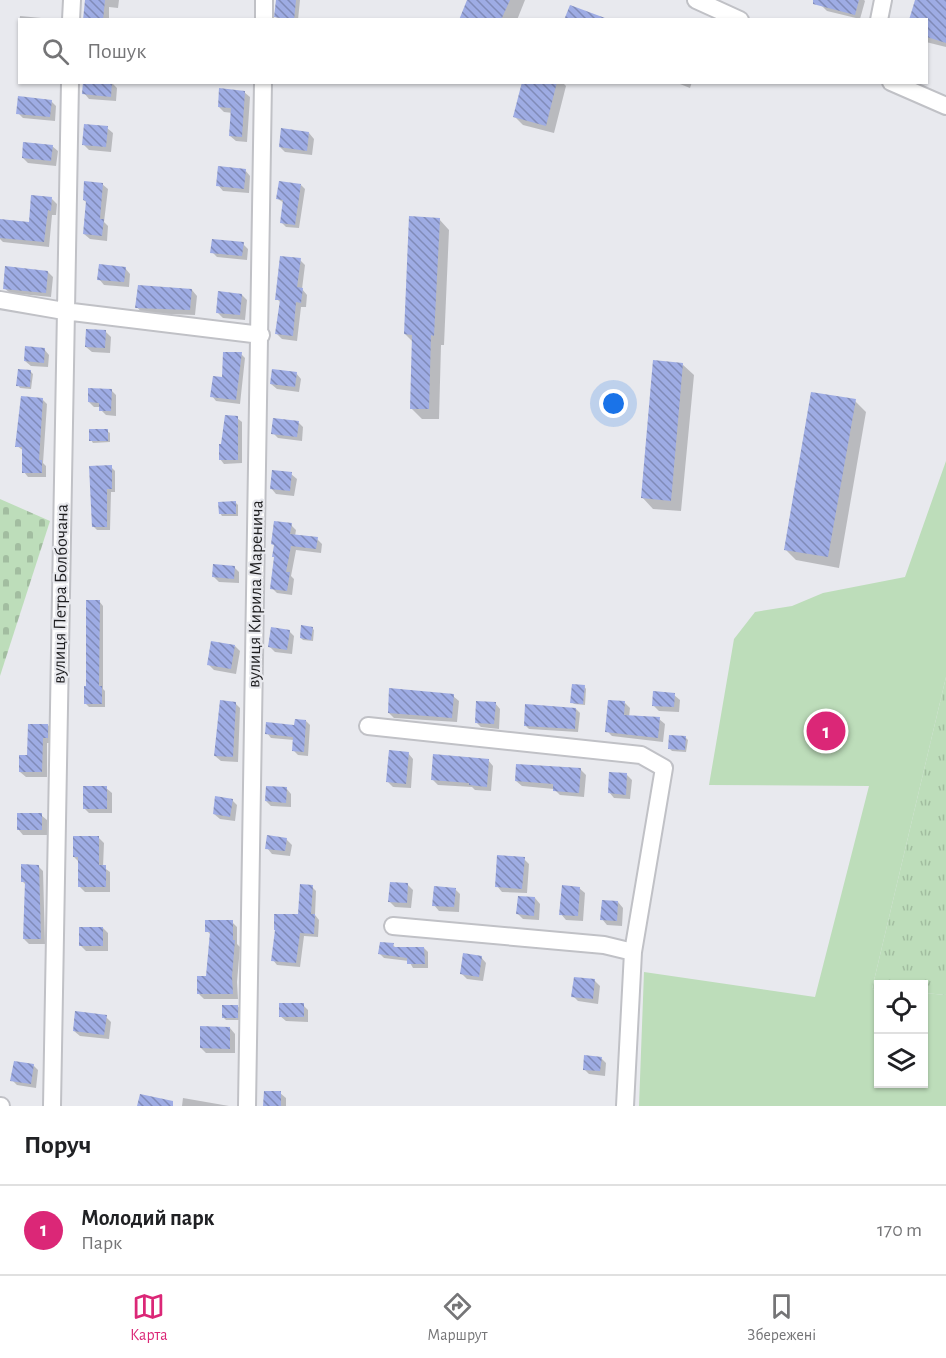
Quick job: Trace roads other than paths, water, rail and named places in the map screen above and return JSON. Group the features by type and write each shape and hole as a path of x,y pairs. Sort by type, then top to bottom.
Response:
{"street":[{"path":"71,18 72,0"},
{"path":"264,0 264,18"},
{"path":"696,0 736,18"},
{"path":"879,18 883,0"},
{"name":"вулиця Петра Болбочана","path":"52,1106 64,311 70,84"},
{"name":"вулиця Кирила Маренича","path":"247,1106 261,335 263,84"},
{"path":"896,84 946,106"},
{"path":"0,300 64,311 261,335"},
{"path":"368,726 641,755 664,768 633,952 625,1106"},
{"path":"393,926 604,945 633,952"}],"place":[{"name":"Молодий парк","path":"826,731"}]}
